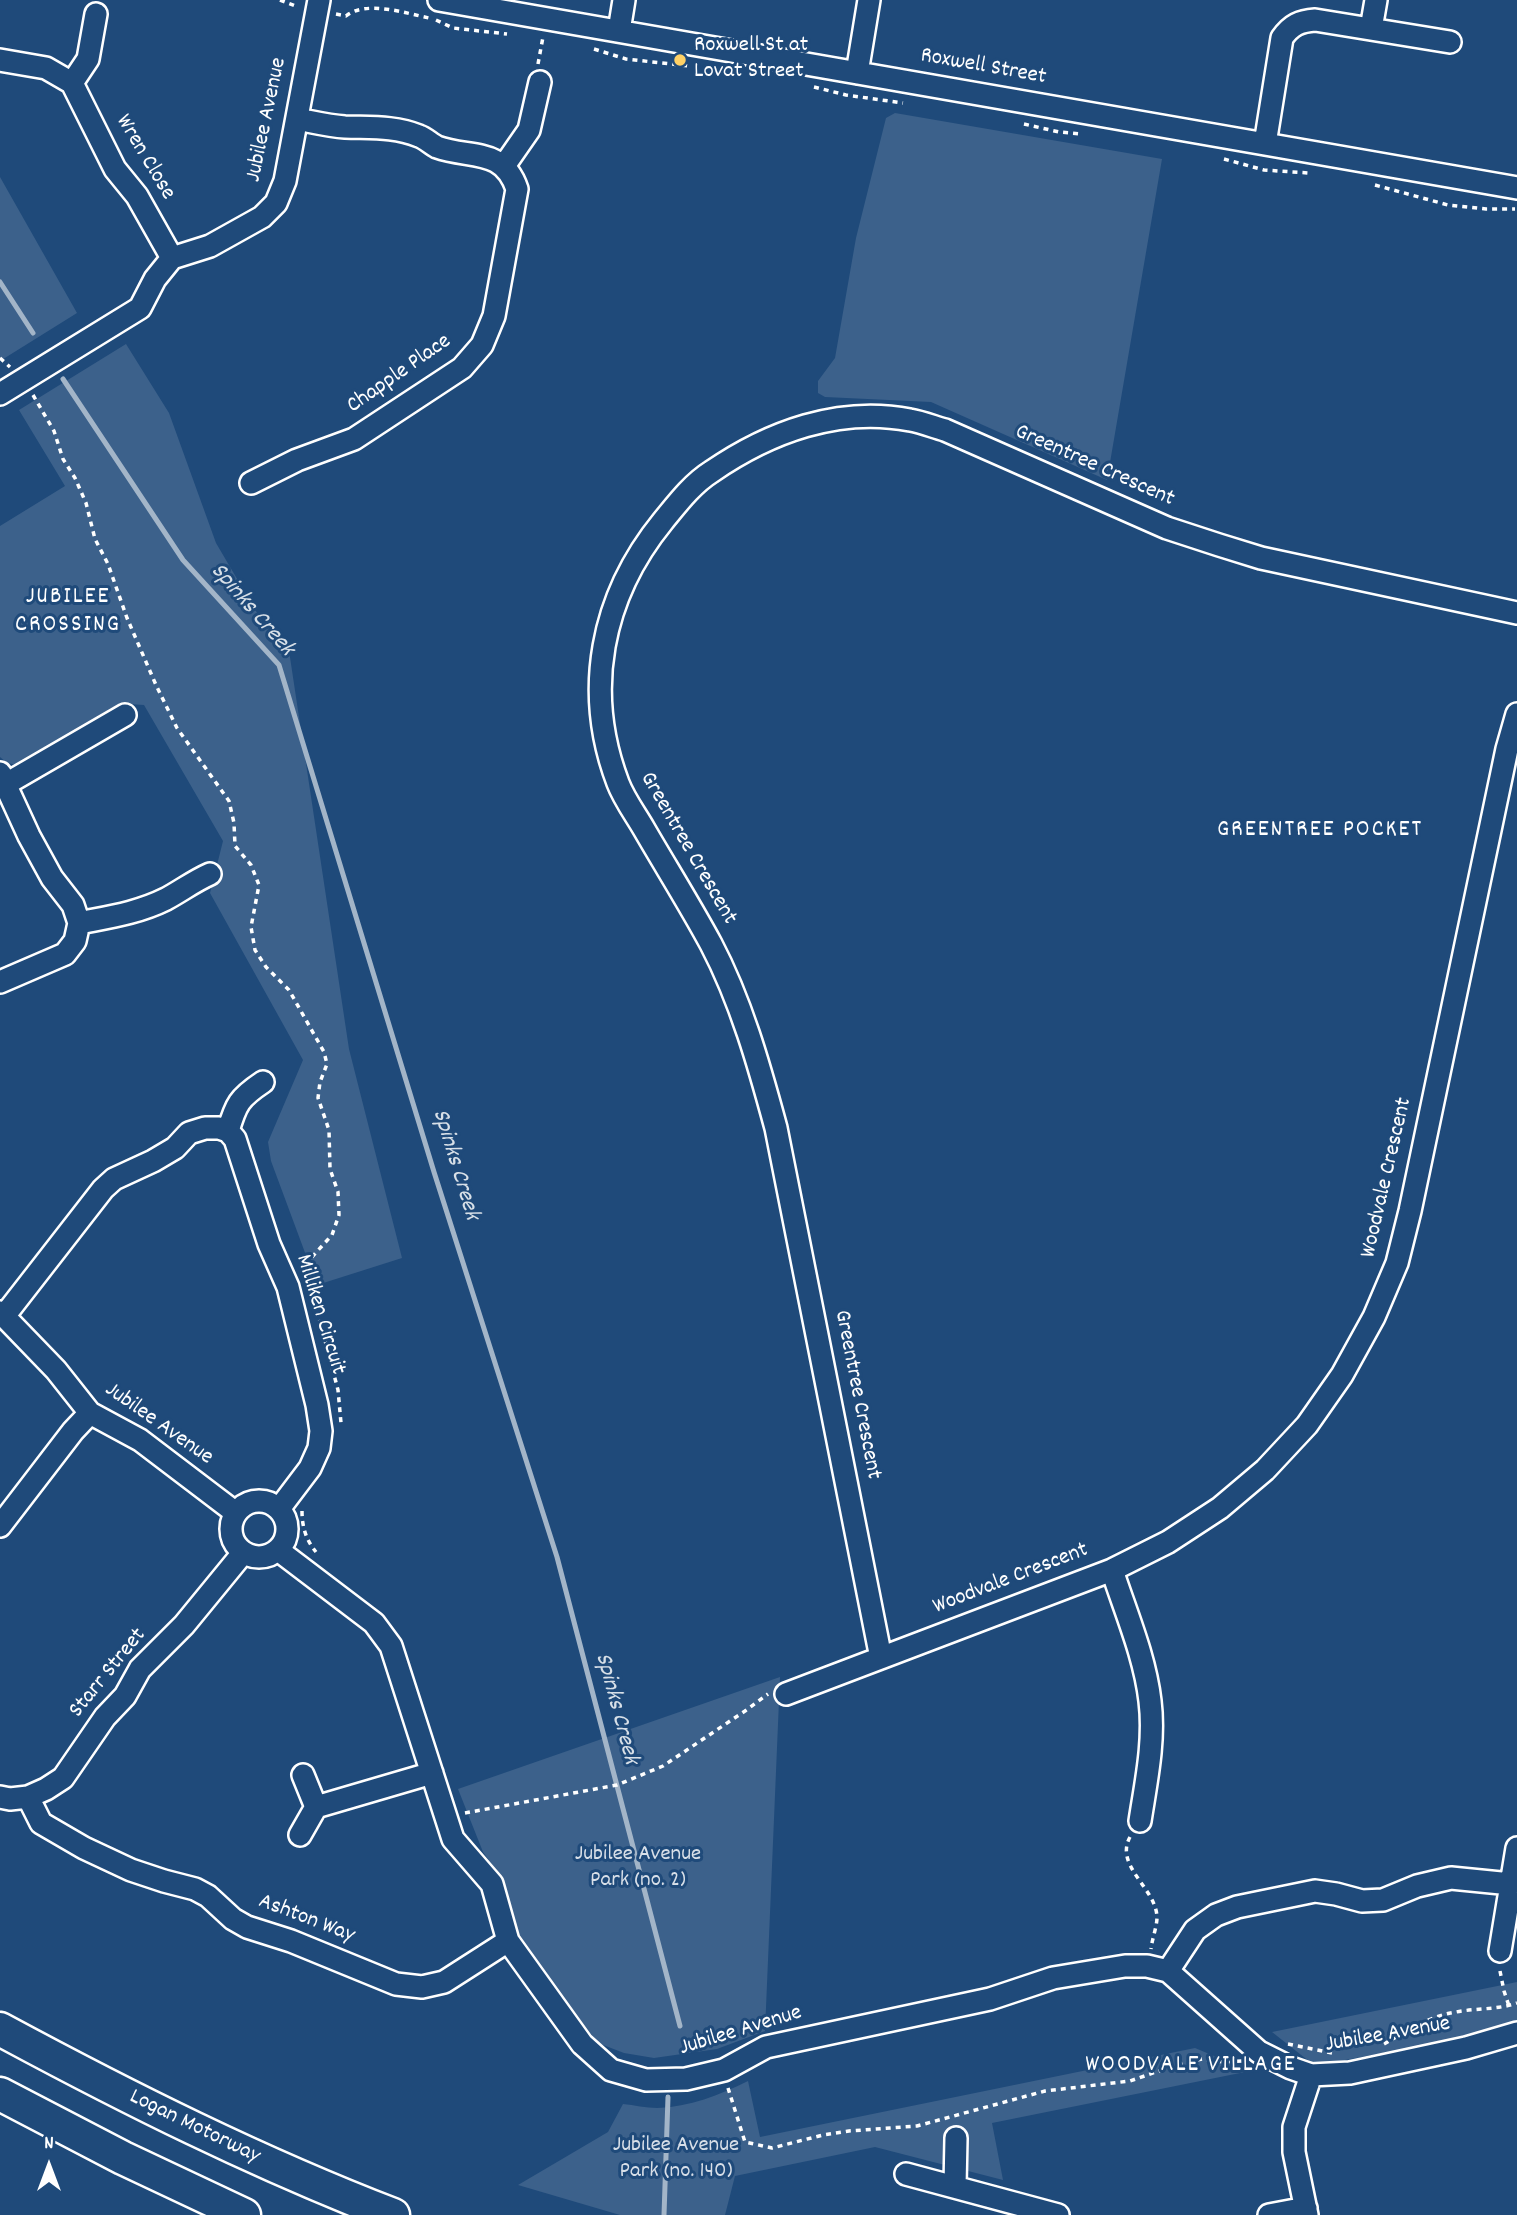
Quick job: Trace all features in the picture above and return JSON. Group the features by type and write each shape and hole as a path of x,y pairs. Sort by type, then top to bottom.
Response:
{"highway":[{"name":"Logan Motorway","path":"0,2029 163,2115 274,2166 393,2215"},
{"path":"0,2094 123,2158 244,2215"}],"street":[{"name":"Roxwell Street","path":"439,0 1517,188"},
{"path":"620,32 624,0"},
{"path":"857,73 869,0"},
{"path":"1371,29 1376,0"},
{"name":"Jubilee Avenue","path":"172,258 210,246 262,217 276,203 285,181 318,5"},
{"path":"0,60 46,68 72,83 88,59 96,14"},
{"path":"1265,144 1282,38 1288,29 1304,21 1315,20 1450,42"},
{"path":"297,119 343,127 378,127 419,136 436,146 493,159 504,166 529,130 540,82"},
{"name":"Wren Close","path":"72,83 115,169 137,196 172,258"},
{"name":"Chapple Place","path":"251,484 297,460 354,439 463,368 482,345 494,316 517,189 504,166"},
{"path":"0,394 140,307 155,279 172,258"},
{"name":"Greentree Crescent","path":"881,1658 776,1128 757,1057 711,945 619,786 606,746 600,703 601,657 610,619 625,579 647,541 673,508 704,476 739,452 778,434 822,421 866,417 909,420 945,430 1167,528 1219,545 1261,558 1517,613"},
{"name":"Woodvale Crescent","path":"790,1692 1112,1570 1168,1542 1220,1508 1265,1470 1307,1425 1342,1375 1374,1317 1397,1263 1507,749 1517,714"},
{"path":"0,982 65,954 75,941 79,923 73,905 52,877 29,836 3,778 125,715"},
{"path":"79,923 132,913 210,874"},
{"path":"2,1313 114,1179 175,1148 189,1133 205,1128 228,1131 235,1110 244,1095 263,1083"},
{"name":"Milliken Circuit","path":"228,1131 239,1148 269,1244 288,1287 321,1431 319,1448 310,1468 279,1509"},
{"name":"Jubilee Avenue","path":"2,1313 56,1370 90,1413 140,1440 236,1513"},
{"path":"0,1526 90,1413"},
{"path":"261,1501 271,1503 279,1509 287,1525 287,1535 278,1550 261,1558 243,1553 236,1547 230,1530 236,1513 243,1506 261,1501"},
{"name":"Jubilee Avenue","path":"278,1550 374,1623 385,1638 390,1646 453,1839 492,1884 508,1941 582,2044 611,2070 646,2080 686,2079 724,2070 766,2047 990,1999 1053,1978 1125,1966 1158,1969 1259,2052 1311,2075 1350,2073 1466,2048 1517,2033"},
{"name":"Starr Street","path":"0,1797 29,1797 63,1778 105,1717 125,1696 140,1669 184,1625 243,1553"},
{"path":"1112,1570 1142,1659 1150,1702 1151,1745 1140,1821"},
{"path":"300,1835 316,1807 432,1773"},
{"path":"303,1775 316,1807"},
{"name":"Ashton Way","path":"29,1797 41,1823 84,1848 131,1870 195,1889 247,1927 291,1941 396,1984 422,1987 444,1982 508,1941"},
{"path":"1500,1951 1517,1848"},
{"path":"1158,1969 1195,1930 1216,1916 1237,1907 1315,1891 1362,1901 1382,1900 1417,1886 1451,1878 1511,1884"},
{"path":"1269,2215 1307,2212 1294,2152 1294,2127 1311,2075"},
{"path":"955,2186 956,2138"},
{"path":"906,2174 1058,2215"}],"path":[{"path":"280,0 291,6 318,5 346,16 353,8 376,6 433,19 453,28 517,34"},
{"path":"540,82 536,75 543,36 555,39"},
{"path":"590,48 626,59 691,66"},
{"path":"809,86 846,95 916,105"},
{"path":"1019,123 1083,134"},
{"path":"1224,159 1264,170 1313,174"},
{"path":"1365,183 1448,205 1517,209"},
{"path":"23,380 54,431 63,459 75,478 86,503 95,539 108,564 127,618 177,728 229,801 235,846 251,865 259,885 251,927 255,950 266,967 289,989 324,1052 327,1064 320,1082 318,1098 328,1130 330,1169 338,1192 339,1215 332,1235 312,1256 307,1272 338,1390 341,1431"},
{"path":"305,1504 302,1522 306,1538 321,1557"},
{"path":"467,1823 461,1814 617,1785 663,1766 745,1712 785,1680 790,1692"},
{"path":"1140,1821 1127,1842 1127,1862 1151,1894 1157,1916 1158,1969"},
{"path":"1500,1951 1504,1991 1509,2006"},
{"path":"1374,2047 1385,2044 1431,2018 1517,2003"},
{"path":"724,2070 745,2142 772,2148 836,2133 916,2126 1045,2091 1130,2081 1202,2059 1240,2062 1259,2052 1289,2043 1335,2053"}],"green space":[{"path":"895,113 1162,159 1107,480 931,402 825,397 818,393 818,381 835,358 856,238 886,118"},
{"path":"0,177 77,313 0,361"},
{"path":"126,344 169,413 216,543 263,623 288,644 349,1049 402,1258 317,1285 271,1161 268,1142 303,1060 210,893 223,841 144,705 128,704 111,708 25,762 12,764 0,757 0,526 65,486 19,410"},
{"name":"Jubilee Avenue Park (no. 2)","path":"780,1677 765,2031 717,2049 654,2058 624,2053 598,2043 517,1939 500,1876 483,1852 458,1789"},
{"path":"1517,1982 1517,2021 1459,2039 1329,2063 1310,2062 1272,2032"},
{"name":"Jubilee Avenue Park (no. 140)","path":"1195,2048 1250,2071 992,2123 1003,2180 875,2147 735,2176 725,2215 620,2215 518,2185 608,2132 623,2104 657,2108 693,2103 748,2081 760,2137"}],"waterway":[{"name":"Spinks Creek","path":"0,282 33,333"},
{"name":"Spinks Creek","path":"63,379 183,560 279,665 434,1172 557,1557 680,2026"},
{"name":"Spinks Creek","path":"664,2215 668,2097"}],"place":[{"name":"Roxwell St at Lovat Street","path":"680,60"}],"district":[{"name":"JUBILEE CROSSING","path":"68,613"},
{"name":"GREENTREE POCKET","path":"1320,832"},
{"name":"WOODVALE VILLAGE","path":"1191,2067"}]}
